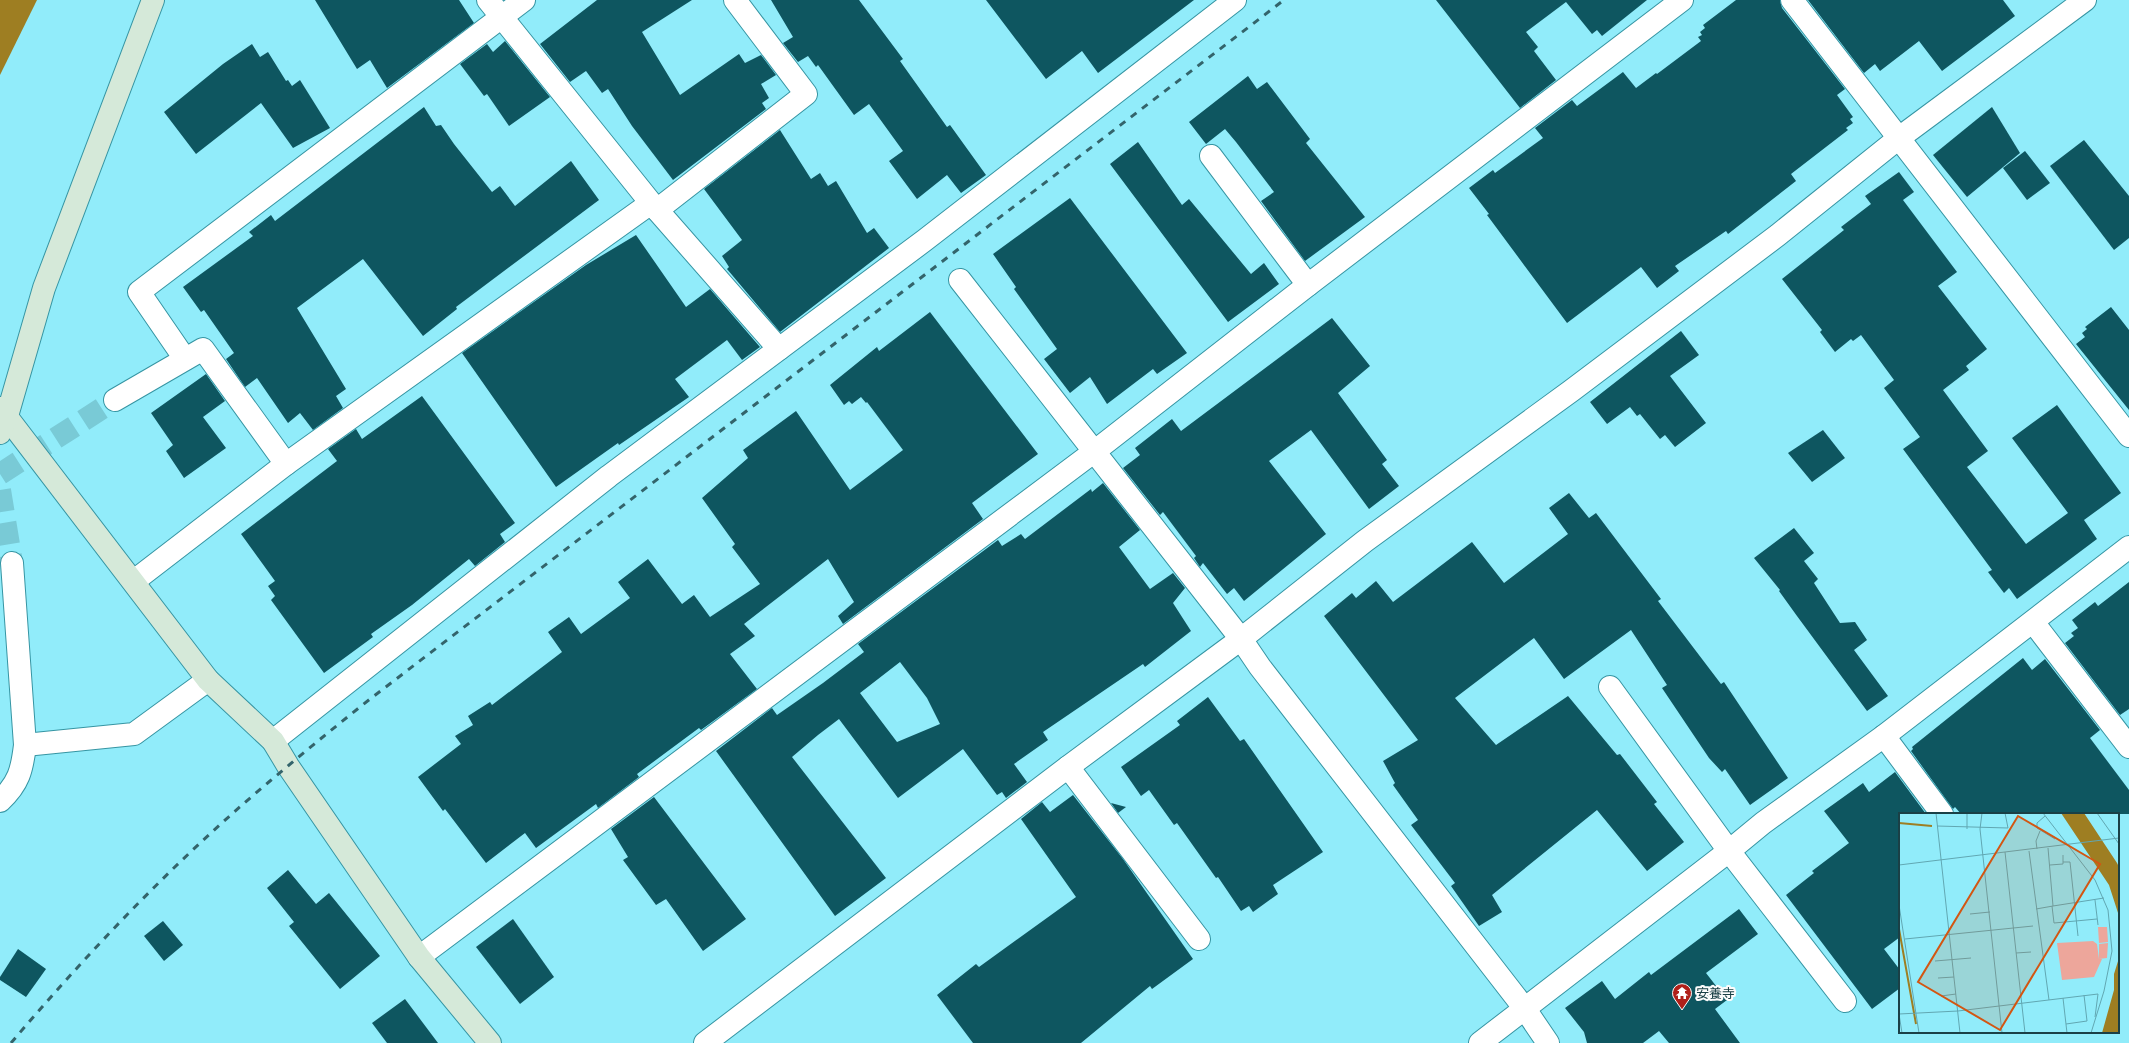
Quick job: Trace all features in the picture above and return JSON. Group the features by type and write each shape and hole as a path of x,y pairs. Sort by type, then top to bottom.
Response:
{"street":[{"path":"153,0 44,288 2,419 134,582 208,680 273,740 288,766 419,957 490,1043"},
{"path":"185,359 139,292 495,8 524,0"},
{"path":"134,582 286,464 654,206 806,94 736,0"},
{"path":"273,740 609,476 925,240 1235,0"},
{"path":"419,957 1095,451 1308,285 1682,0"},
{"path":"1792,0 2129,436"},
{"path":"705,1043 1068,767 1241,639 1365,541 1578,386 1778,235 1899,138 2085,0"},
{"path":"495,8 654,206 779,349"},
{"path":"1211,156 1308,285"},
{"path":"960,280 1241,639 1260,667 1525,1009 1548,1043"},
{"path":"115,400 203,349 286,464"},
{"path":"1480,1043 1729,851 1763,823 1884,736 2129,547"},
{"path":"0,801 9,792 23,770 25,745 12,563"},
{"path":"2033,622 2129,747"},
{"path":"25,745 134,734 208,680"},
{"path":"1610,687 1729,851 1845,1001"},
{"path":"1884,736 1941,813"},
{"path":"1068,767 1199,939"}],"shaded area":[{"path":"0,0 37,0 0,75"}],"building":[{"path":"315,0 459,0 474,23 387,88 370,60 357,69"},
{"path":"597,0 692,0 642,32 680,95 739,54 745,63 761,55 776,75 761,84 769,98 762,103 766,109 673,180 632,126 608,89 602,93 586,71 570,82 540,44"},
{"path":"771,0 859,0 903,59 900,61 947,127 950,125 986,175 961,193 947,175 917,199 889,161 903,151 869,104 854,115 818,65 816,67 808,56 798,62 783,43 793,37"},
{"path":"986,0 1194,0 1098,73 1082,51 1046,79"},
{"path":"1436,0 1647,0 1602,36 1597,30 1592,34 1566,2 1526,32 1538,47 1534,51 1556,80 1520,108"},
{"path":"1736,0 1780,0 1782,8 1845,89 1837,95 1853,117 1850,119 1853,123 1846,128 1848,130 1791,174 1796,181 1728,234 1726,231 1675,266 1679,271 1657,288 1641,267 1567,323 1487,215 1489,214 1469,188 1493,170 1495,173 1543,138 1535,128 1572,100 1577,106 1623,72 1636,88 1656,73 1657,74 1701,41 1698,37 1702,35 1700,32 1705,28 1703,25"},
{"path":"1808,0 2003,0 2015,16 1942,71 1919,41 1880,71 1875,64 1864,73"},
{"path":"505,41 550,97 509,126 487,94 484,96 460,64 487,44 493,52"},
{"path":"252,44 260,57 268,52 286,81 288,80 292,86 300,80 330,128 293,148 261,103 196,154 164,112 223,64"},
{"path":"1248,76 1257,89 1267,82 1310,139 1306,143 1365,217 1305,261 1261,201 1274,192 1236,142 1225,129 1206,144 1189,122"},
{"path":"424,107 436,126 441,125 492,192 500,186 515,206 571,161 599,200 456,307 457,309 423,336 363,259 297,308 346,389 336,396 343,408 313,430 300,413 288,423 257,378 245,387 226,359 234,353 204,310 201,312 183,287 253,236 249,232 271,215 275,221"},
{"path":"1992,107 2020,153 1967,197 1933,155"},
{"path":"780,130 811,179 820,173 828,186 836,181 867,233 874,228 889,248 780,332 727,269 729,267 722,256 742,240 704,189"},
{"path":"2084,140 2129,196 2129,238 2114,250 2050,166"},
{"path":"1138,142 1182,205 1189,199 1251,274 1264,263 1279,284 1228,322 1110,164"},
{"path":"2025,151 2050,183 2027,200 2003,168"},
{"path":"1899,172 1914,192 1903,200 1957,272 1938,286 1987,349 1966,366 1969,370 1943,390 1988,451 1967,467 2026,544 2068,513 2012,438 2057,405 2121,493 2084,520 2097,539 2017,599 2009,588 2004,593 1988,572 1992,570 1903,449 1920,437 1884,388 1894,380 1861,335 1853,341 1851,339 1835,352 1820,332 1822,330 1782,279 1844,230 1841,227 1871,204 1865,196"},
{"path":"1070,198 1187,353 1157,374 1153,369 1107,404 1090,377 1070,393 1044,359 1057,349 1014,289 1016,287 993,254"},
{"path":"636,235 686,307 710,289 760,347 742,360 727,340 675,379 689,397 619,445 618,443 556,487 462,353 586,265"},
{"path":"2111,307 2129,330 2129,410 2076,344 2085,337 2082,333 2087,329 2085,327"},
{"path":"930,312 1038,454 972,503 983,519 843,624 838,616 854,602 828,559 744,624 755,636 730,654 757,689 701,730 699,728 637,774 639,777 598,808 596,804 536,848 525,833 486,863 445,809 443,811 418,777 461,744 455,736 473,725 468,716 490,702 492,705 562,652 548,632 569,617 581,634 630,598 618,582 648,559 682,604 694,595 710,617 760,584 732,547 735,544 702,498 748,458 743,450 796,411 850,490 903,450 867,402 866,403 861,397 852,404 849,401 844,405 830,385 877,347 879,351"},
{"path":"1332,318 1370,366 1338,393 1387,460 1382,464 1399,486 1369,509 1311,430 1269,461 1326,534 1244,601 1234,588 1227,594 1203,563 1200,567 1194,558 1196,556 1163,512 1160,515 1123,468 1140,455 1135,448 1172,419 1181,431"},
{"path":"1681,331 1699,355 1670,376 1706,423 1675,447 1665,435 1660,439 1640,414 1637,416 1630,407 1607,424 1590,402"},
{"path":"206,374 225,401 203,417 226,448 184,478 166,451 173,445 151,413"},
{"path":"422,396 515,523 500,534 505,542 475,566 469,559 412,605 371,634 373,637 324,673 271,600 275,596 268,586 275,581 241,534 337,461 328,449 356,429 362,439"},
{"path":"1823,430 1845,458 1812,482 1788,453"},
{"path":"1103,483 1140,530 1119,547 1150,589 1173,573 1185,588 1173,603 1191,631 1145,667 1143,664 1043,732 1048,740 1014,764 1027,782 1006,798 1002,792 997,795 963,749 898,798 839,719 818,735 792,757 886,878 835,916 716,751 772,708 777,715 823,683 864,652 858,644 998,540 1002,546 1021,534 1025,539 1091,489 1092,492","holes":["900,662 927,698 940,724 897,742 860,693"]},
{"path":"1569,493 1589,518 1596,513 1661,599 1658,601 1721,684 1724,682 1788,778 1750,805 1725,769 1722,772 1709,758 1662,688 1667,685 1631,630 1564,679 1534,638 1455,698 1496,745 1568,696 1617,755 1620,754 1657,802 1654,804 1684,842 1647,871 1597,810 1492,895 1502,912 1479,926 1451,886 1455,883 1411,825 1418,820 1393,785 1395,783 1383,761 1418,740 1324,616 1352,593 1356,598 1376,581 1393,602 1472,542 1504,583 1568,534 1549,508"},
{"path":"1794,528 1814,553 1804,561 1818,579 1814,583 1840,623 1855,622 1867,640 1854,650 1888,696 1867,711 1779,591 1780,590 1754,558"},
{"path":"2129,582 2129,709 2120,715 2065,643 2074,636 2071,633 2078,628 2072,620 2095,602 2098,606"},
{"path":"2023,658 2032,670 2045,659 2100,730 2090,738 2129,790 2129,814 1960,813 1955,807 1953,809 1911,751 1913,749 1912,747"},
{"path":"1208,697 1240,741 1244,739 1323,852 1273,885 1278,894 1253,912 1249,906 1241,911 1218,877 1216,878 1177,823 1174,825 1149,790 1141,796 1121,767 1180,725 1177,721"},
{"path":"1895,772 1925,813 1899,813 1899,938 1884,949 1899,969 1899,989 1872,1009 1786,895 1814,873 1812,871 1849,843 1824,811 1863,783 1869,792"},
{"path":"1073,795 1123,859 1193,959 1152,989 1150,986 1081,1043 973,1043 937,995 976,964 979,967 1076,897 1021,819 1042,802 1050,812"},
{"path":"654,797 746,919 703,951 666,899 656,905 623,860 628,857 611,829"},
{"path":"1111,803 1126,807 1118,813"},
{"path":"288,870 316,904 329,893 380,956 340,989 289,926 294,922 267,888"},
{"path":"1739,909 1758,934 1706,973 1727,1000 1715,1009 1740,1043 1669,1043 1659,1031 1643,1043 1587,1043 1584,1032 1565,1008 1602,981 1615,999 1649,972 1651,975"},
{"path":"513,919 554,977 520,1004 476,947"},
{"path":"163,921 183,945 164,961 144,936"},
{"path":"18,949 46,969 26,997 0,980 0,977"},
{"path":"405,999 438,1043 387,1043 372,1023"}],"tunnel":[{"path":"0,474 115,400"},
{"path":"0,490 12,563"}],"railway":[{"path":"11,1043 103,940 201,842 270,781 370,699 1284,0"}],"place":[{"name":"安養寺","path":"1682,1010"}]}
